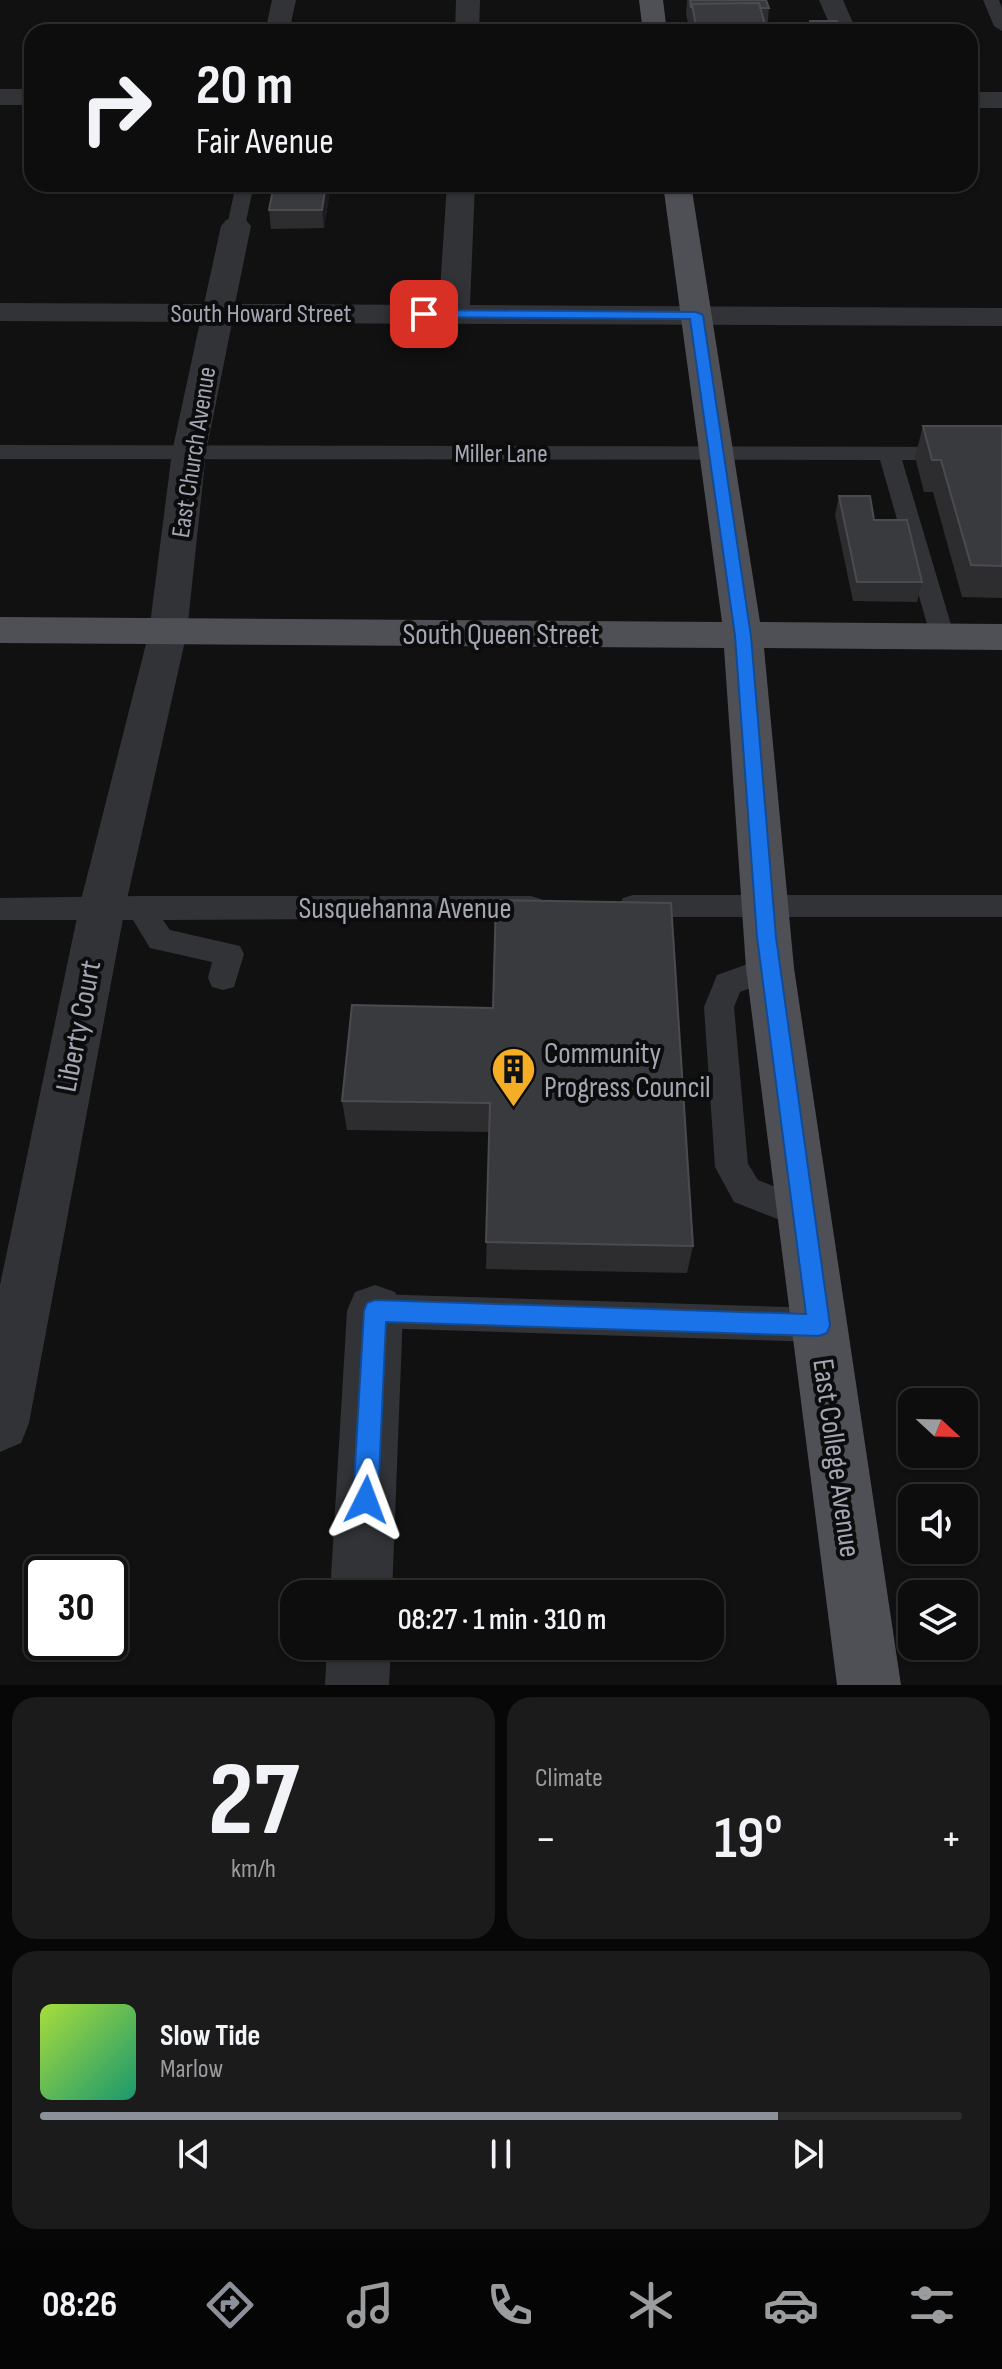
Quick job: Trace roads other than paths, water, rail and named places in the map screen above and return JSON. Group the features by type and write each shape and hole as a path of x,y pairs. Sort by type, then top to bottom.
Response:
{"main road":[{"path":"651,0 654,24"},
{"name":"East College Avenue","path":"678,192 743,636 770,968 869,1685"},
{"name":"South Queen Street","path":"0,630 1002,637"}],"street":[{"path":"279,24 284,0"},
{"path":"467,24 468,0"},
{"path":"831,0 842,24"},
{"path":"0,97 24,97"},
{"path":"978,100 1002,100"},
{"path":"454,314 461,192"},
{"name":"East Church Avenue","path":"168,632 189,452 236,226"},
{"name":"South Howard Street","path":"0,312 1002,317"},
{"name":"Liberty Court","path":"0,1423 122,908 168,632"},
{"path":"362,1580 375,1311"},
{"path":"357,1685 358,1660"}],"lane":[{"path":"991,0 1002,26"},
{"path":"236,226 243,192"},
{"name":"Miller Lane","path":"0,452 1002,454"},
{"path":"889,454 943,638"},
{"path":"605,906 1002,906"},
{"name":"Susquehanna Avenue","path":"0,909 557,907"},
{"path":"122,908 160,940 229,954 223,978"},
{"path":"375,1311 819,1325"}],"place":[{"name":"Community Progress Council","path":"513,1109"}]}
